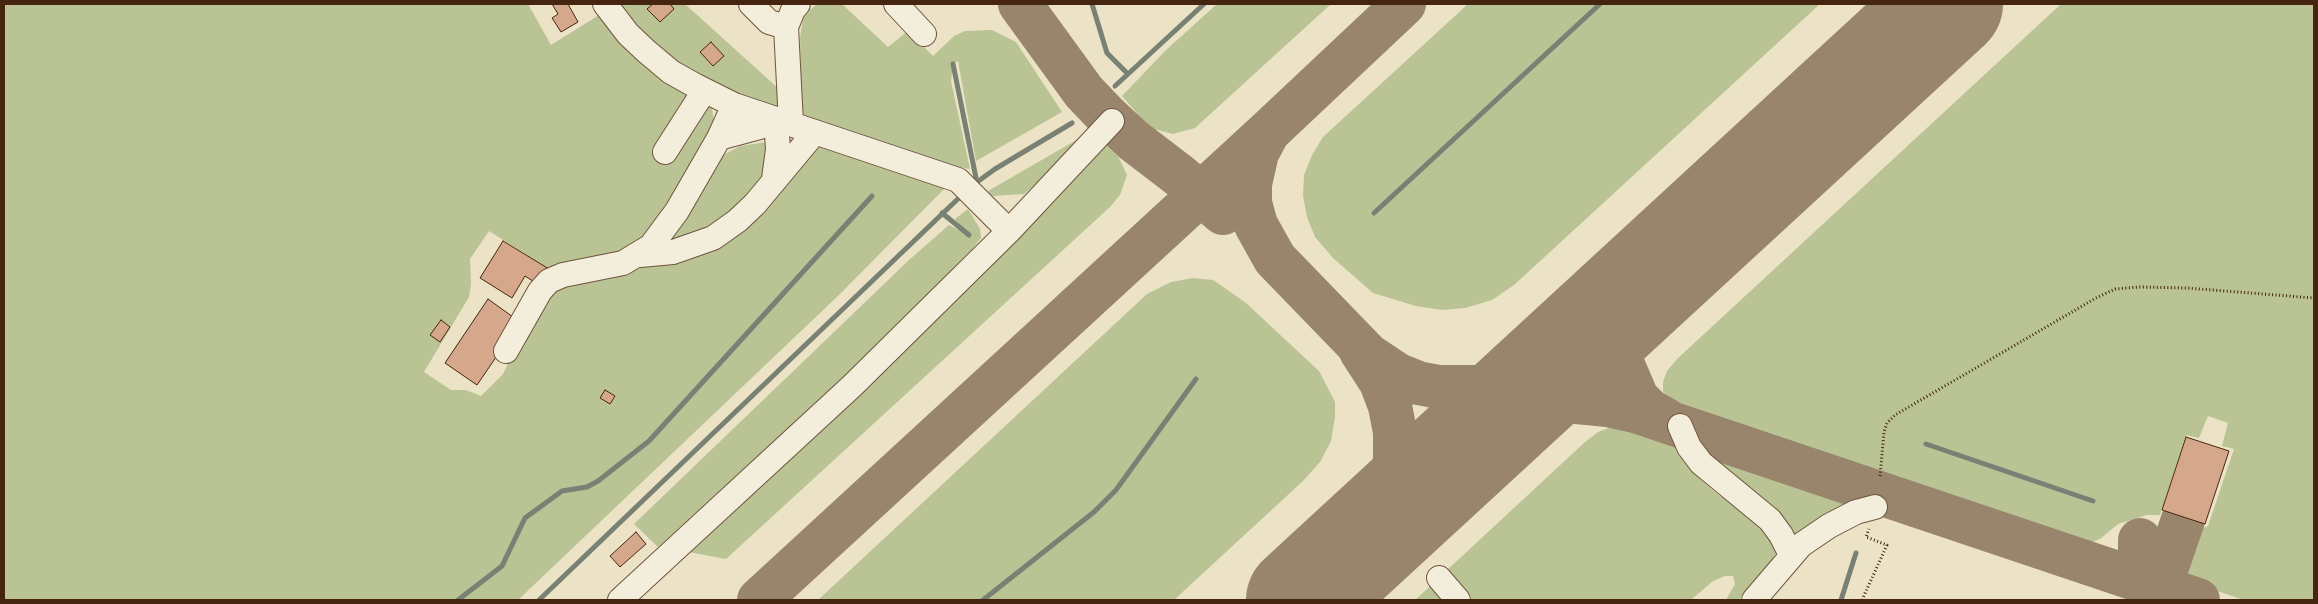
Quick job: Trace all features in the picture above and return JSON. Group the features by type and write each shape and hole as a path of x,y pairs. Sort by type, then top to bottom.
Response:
{"lane":[{"path":"605,4 628,34 646,52 671,72 704,91 779,120 958,180 1009,231"},
{"path":"751,4 769,22 786,27"},
{"path":"774,179 778,149 786,27 793,10 798,4"},
{"path":"896,4 924,34"},
{"path":"665,152 704,91"},
{"path":"506,351 540,291 549,281 563,274 623,263 651,246 663,232 719,138 734,104"},
{"path":"719,138 779,120"},
{"path":"620,600 852,386 1009,231 1112,121"},
{"path":"640,254 673,252 713,238 737,221 755,204 814,132"},
{"path":"1680,426 1689,447 1701,463 1770,520 1791,554"},
{"path":"1754,600 1791,554 1829,526 1856,512 1875,507"},
{"path":"1439,578 1458,600"}],"path":[{"path":"1880,476 1884,432 1887,423 1894,415 2096,298 2115,289 2139,287 2186,288 2314,298"},
{"path":"1862,600 1887,545 1866,537 1875,507"}],"green space":[{"path":"4,4 528,4 551,45 599,15 630,51 656,71 706,101 712,109 714,121 712,137 656,234 647,245 629,256 571,270 556,271 549,269 489,231 470,259 471,284 469,297 424,372 451,390 466,390 481,396 503,374 539,300 551,286 569,277 614,269 636,261 656,247 700,176 716,159 740,146 794,138 821,140 912,169 943,183 945,188 839,295 518,600 4,600"},
{"path":"613,4 685,4 779,89 779,107 774,111 682,72"},
{"path":"817,4 842,4 888,47 908,31 933,56 954,36 965,31 992,30 1016,42 1062,112 976,161 958,61 953,64 951,81 970,169 947,165 808,123 799,105 796,86 801,70 800,37 804,15"},
{"path":"1217,4 1331,4 1195,128 1173,134 1154,129 1147,125 1122,96 1165,51"},
{"path":"1468,4 1820,4 1514,285 1492,300 1465,308 1442,310 1416,306 1373,293 1333,258 1315,237 1307,217 1303,196 1304,175 1312,155 1323,137"},
{"path":"2061,4 2314,4 2314,600 2244,600 2190,582 2184,577 2182,571 2194,532 2208,526 2234,449 2222,446 2228,423 2208,416 2199,438 2186,435 2160,515 2147,515 2118,524 2100,539 2082,546 1677,408 1663,392 1663,382 1667,371 1677,359"},
{"path":"1085,135 1077,148 1024,194 992,196 988,191"},
{"path":"1101,141 1118,156 1127,175 1120,195 1110,207 726,559 688,552"},
{"path":"968,209 980,229 981,238 836,385 658,547 634,524 909,260 949,225 967,234 955,219"},
{"path":"1193,278 1213,280 1246,303 1319,371 1335,402 1335,417 1331,441 1320,462 1303,481 1174,600 818,600 1147,294 1171,282"},
{"path":"1621,423 1634,425 1672,438 1689,467 1702,481 1717,494 1753,516 1777,550 1772,560 1739,600 1726,600 1735,584 1733,576 1725,576 1713,581 1691,600 1470,600 1446,571 1584,443 1598,432"},
{"path":"1694,445 1854,501 1789,538"},
{"path":"1434,583 1448,600 1415,600"}],"building":[{"path":"552,4 568,4 578,22 561,32 552,18 558,14"},
{"path":"653,4 670,4 674,9 660,22 647,9"},
{"path":"711,42 724,56 713,66 700,52"},
{"path":"503,241 549,269 539,285 525,276 512,298 480,278"},
{"path":"488,299 520,322 477,385 445,363"},
{"path":"441,320 450,327 440,342 430,335"},
{"path":"605,390 615,396 610,404 600,398"},
{"path":"2186,437 2229,451 2205,524 2162,510"},
{"path":"636,532 646,544 620,567 610,556"}],"waterway":[{"path":"1092,4 1107,53 1128,74"},
{"path":"1115,86 1204,4"},
{"path":"1374,213 1600,4"},
{"path":"953,64 977,183"},
{"path":"973,185 995,169 1072,123"},
{"path":"539,600 963,194"},
{"path":"458,600 502,566 525,518 562,491 587,487 598,481 649,441 872,196"},
{"path":"942,213 969,235"},
{"path":"983,600 1094,512 1116,490 1196,379"},
{"path":"1926,444 2093,501"},
{"path":"1841,600 1856,553"}],"taxiway":[{"path":"1020,4 1084,92 1105,114 1133,140 1180,176 1223,213"},
{"path":"759,600 1269,131 1404,4"},
{"path":"1267,134 1257,153 1250,184 1250,203 1256,225 1275,259 1368,355 1398,375 1418,383 1439,387 1481,387 1548,373"},
{"path":"1634,293 1623,310 1619,328 1622,363 1637,398 1650,411 1666,420"},
{"path":"1341,563 1388,485 1395,461 1395,432 1390,406 1381,382 1361,351"},
{"path":"1497,419 1516,408 1531,403 1556,400 1608,405 1635,411 2198,600"},
{"path":"2140,540 2140,551 2144,562 2149,573 2160,587 2183,520"}],"runway":[{"path":"1301,600 1948,4"}]}
